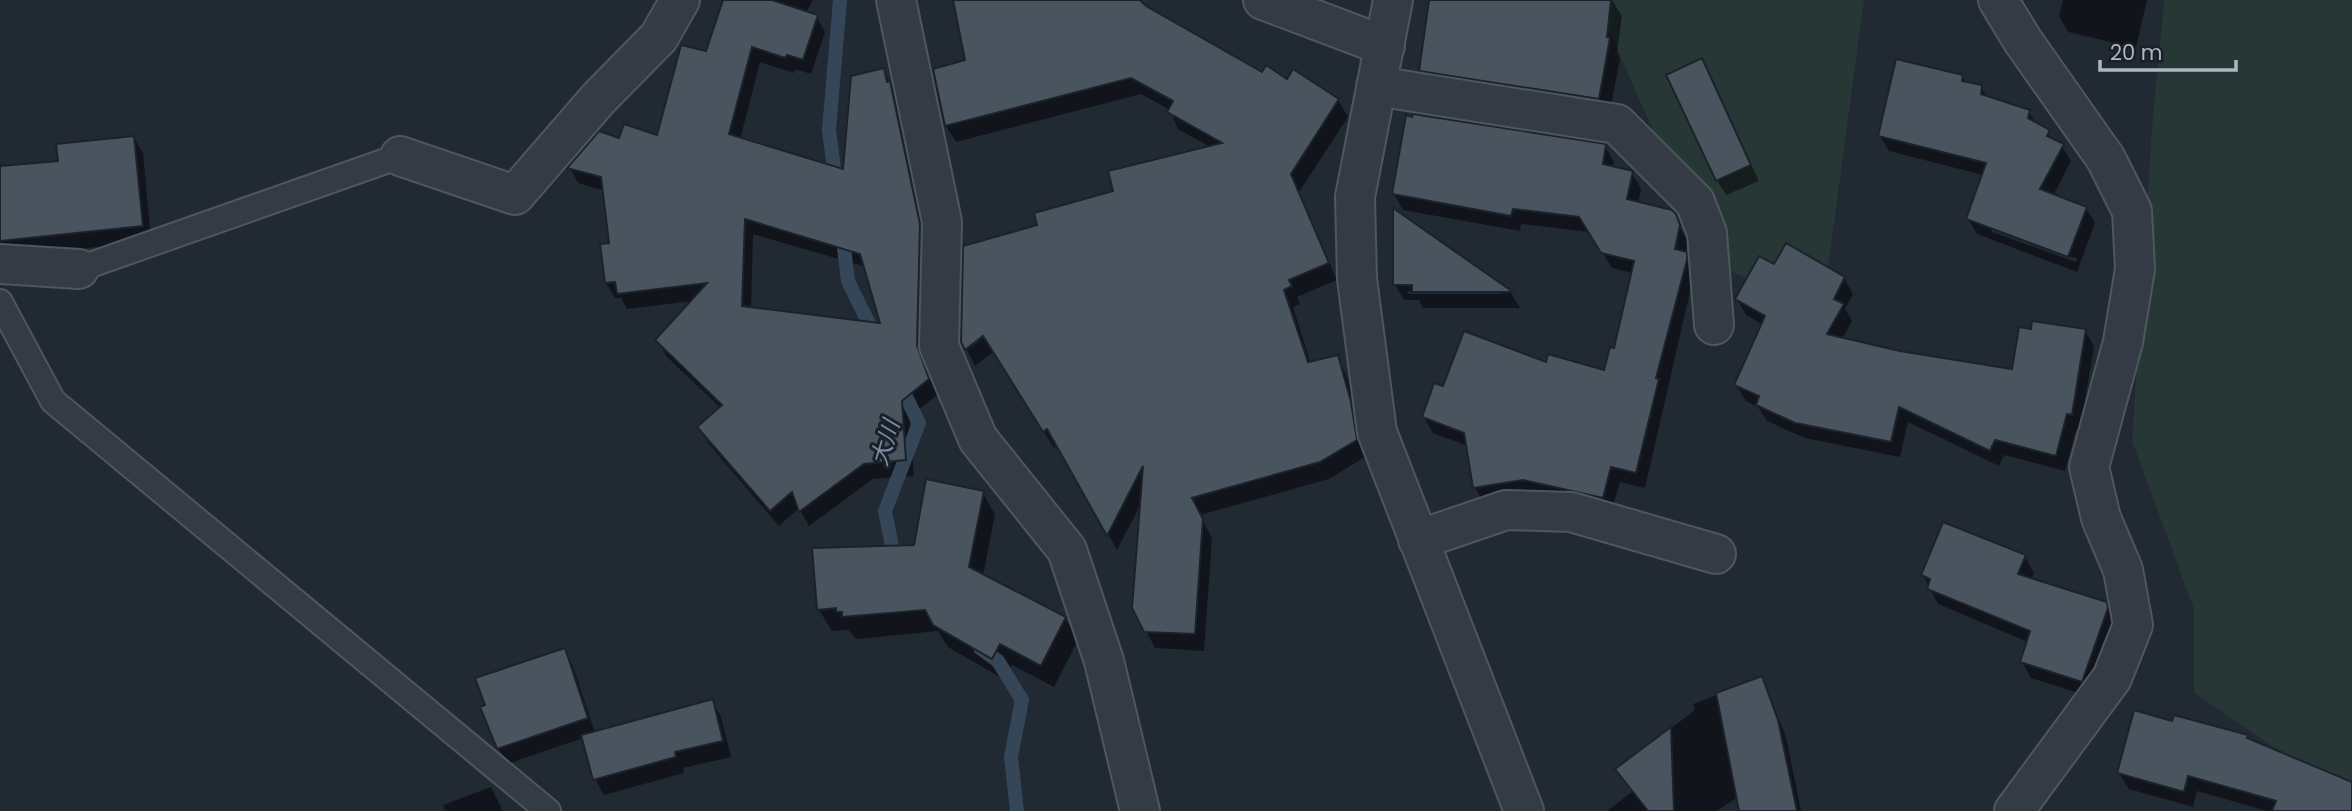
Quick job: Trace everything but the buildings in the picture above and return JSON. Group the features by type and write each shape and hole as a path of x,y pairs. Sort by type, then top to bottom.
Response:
{"street":[{"path":"400,156 515,195 599,98 659,37 680,0"},
{"path":"896,0 942,222 939,346 978,439 1067,550 1104,661 1140,811"},
{"path":"1264,0 1385,46"},
{"path":"1393,0 1355,197 1357,279 1377,432 1524,811"},
{"path":"1998,0 2023,41 2106,159 2132,211 2135,269 2123,342 2089,467 2101,518 2123,570 2133,625 2112,678 2014,811"},
{"path":"1376,86 1617,124 1695,202 1706,233 1714,325"},
{"path":"0,264 79,269"},
{"path":"1418,540 1506,509 1571,512 1716,554"}],"lane":[{"path":"79,269 400,156"},
{"path":"0,302 53,401 548,811"}],"shaded area":[{"path":"1596,0 1864,0 1822,312 1710,262"},
{"path":"2164,0 2352,0 2352,800 2194,693 2194,609 2132,441 2152,128"}],"waterway":[{"name":"大川","path":"836,184 829,130 840,0"},
{"name":"大川","path":"842,232 848,281 876,338"},
{"name":"大川","path":"895,562 885,511 919,423 898,381"},
{"name":"大川","path":"980,648 998,661 1022,700 1011,757 1017,811"}]}
